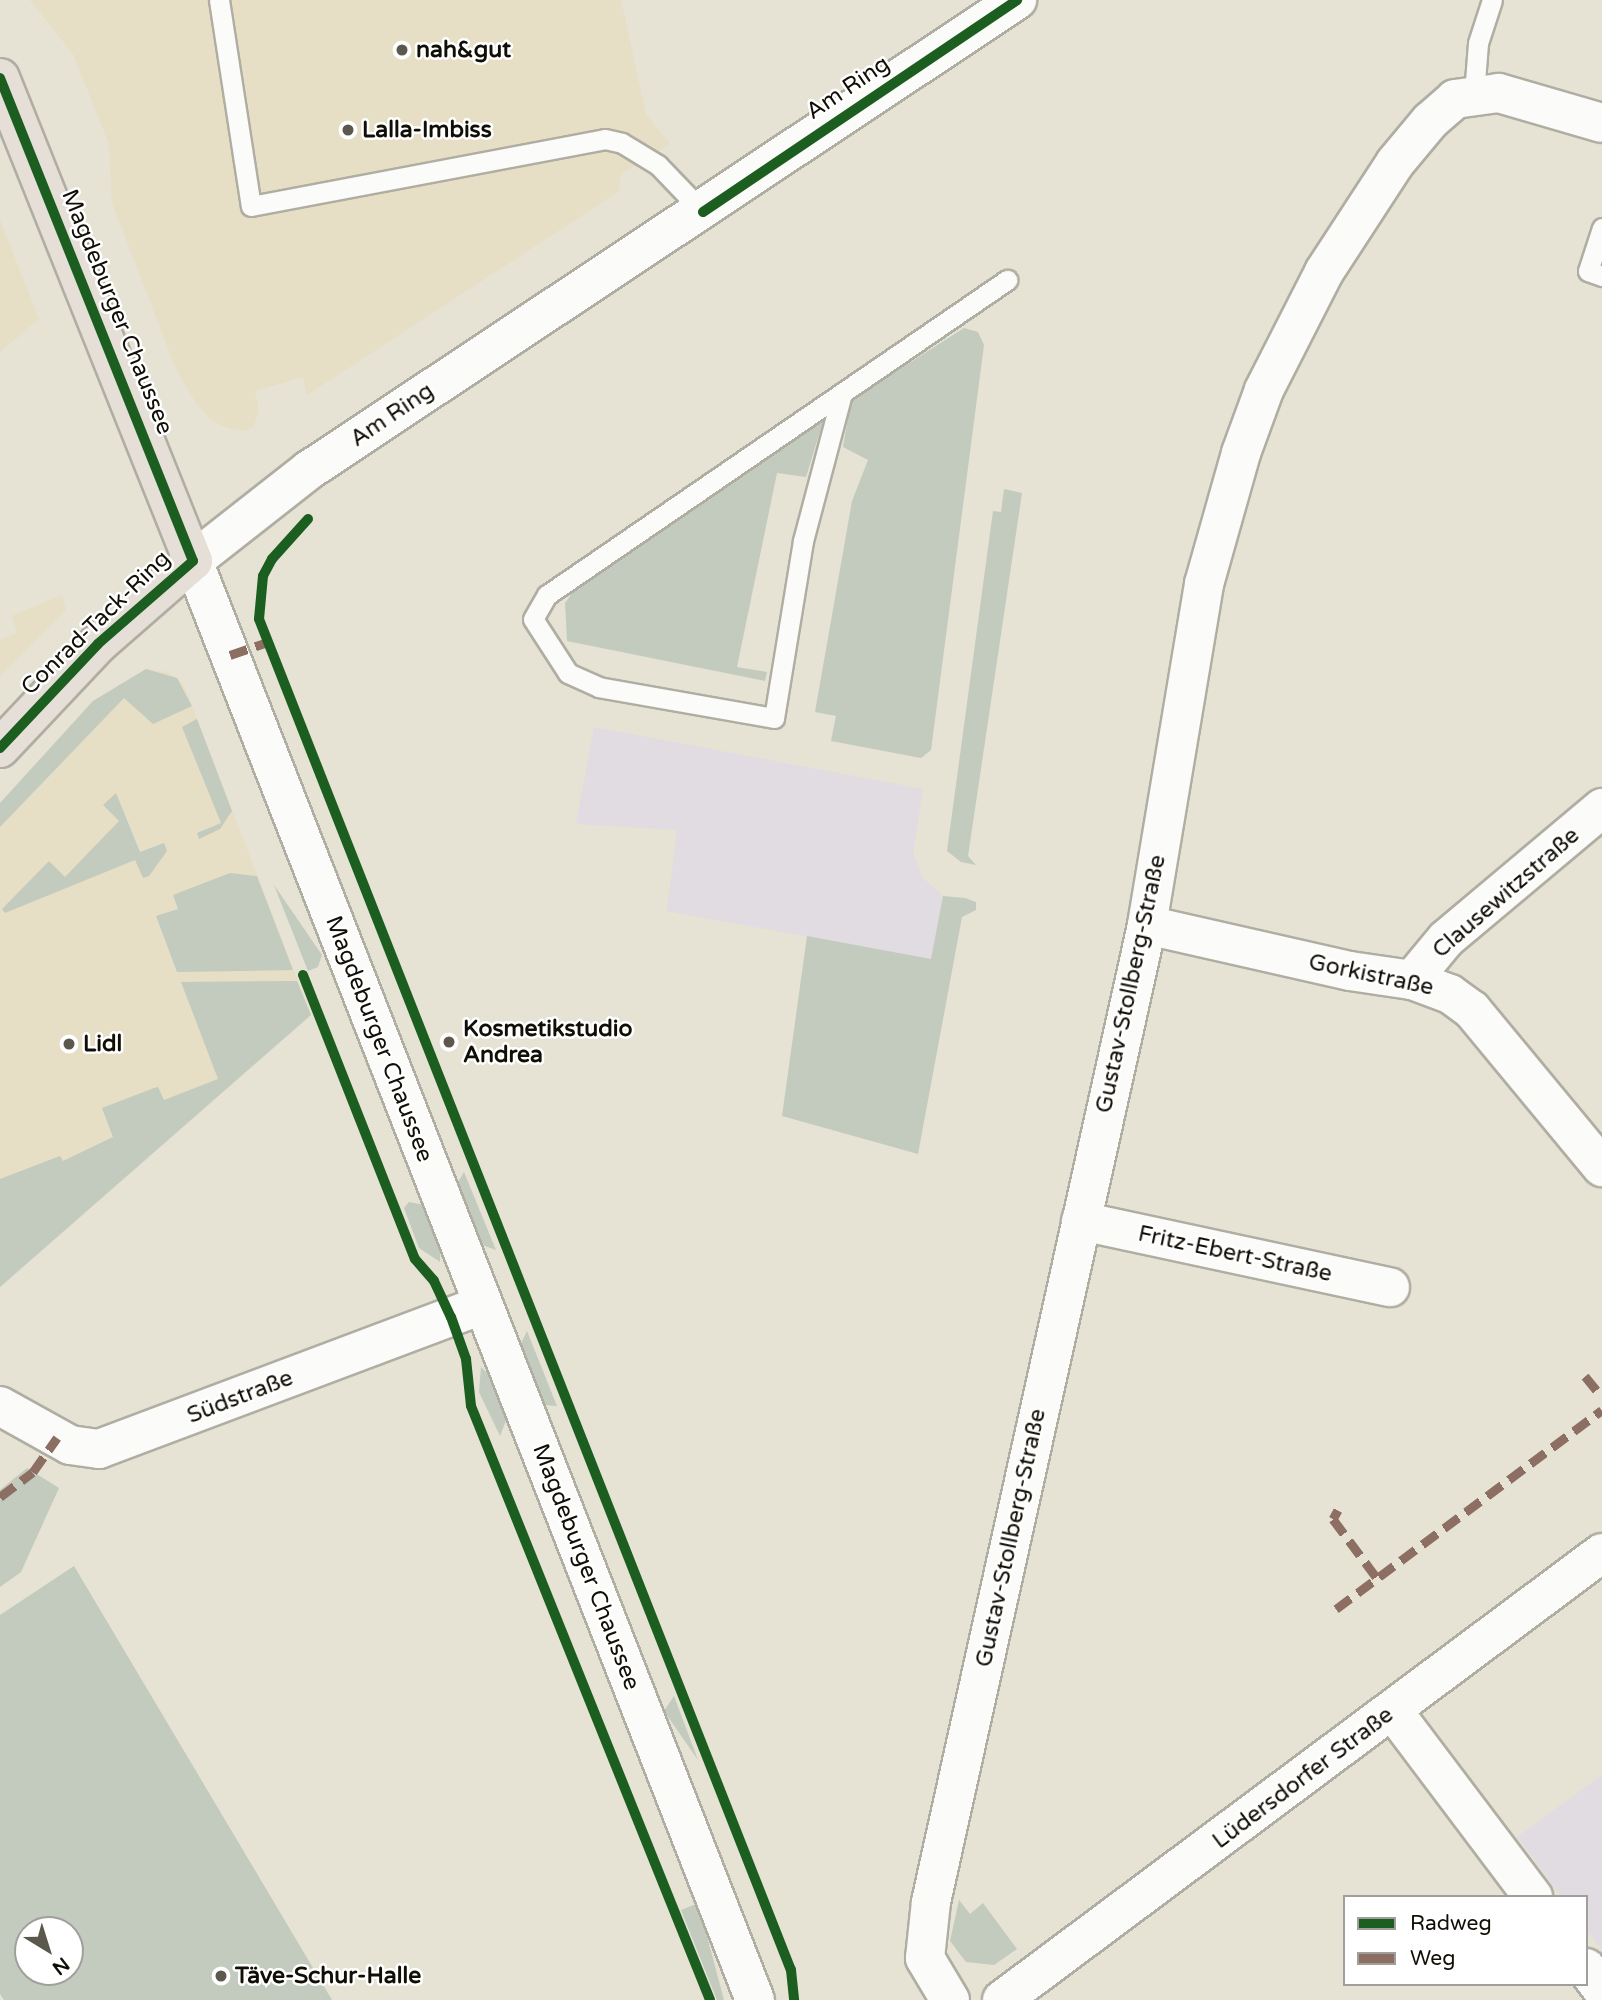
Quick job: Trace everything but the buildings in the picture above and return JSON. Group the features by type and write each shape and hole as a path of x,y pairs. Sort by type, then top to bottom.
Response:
{"main road":[{"name":"Magdeburger Chaussee","path":"0,78 193,561"},
{"name":"Conrad-Tack-Ring","path":"0,748 98,644 193,561"}],"street":[{"name":"Am Ring","path":"193,561 309,470 704,212 1017,0"},
{"name":"Gustav-Stollberg-Straße","path":"950,2000 926,1958 931,1902 1147,925 1204,584 1264,390 1324,272 1395,163 1430,121 1455,99 1474,94 1499,93 1602,122"},
{"name":"Magdeburger Chaussee","path":"193,561 755,2000"},
{"name":"Clausewitzstraße","path":"1412,980 1447,939 1602,808"},
{"name":"Gorkistraße","path":"1147,925 1349,971 1412,980 1450,994 1472,1010 1602,1167"},
{"name":"Fritz-Ebert-Straße","path":"1081,1221 1390,1287"},
{"name":"Südstraße","path":"0,1406 70,1444 99,1449 484,1305"},
{"name":"Lüdersdorfer Straße","path":"1002,2000 1602,1553"},
{"path":"1393,1711 1531,1895"},
{"path":"1588,1971 1602,1989"}],"lane":[{"path":"219,0 251,206 605,139 622,143 659,165 704,212"},
{"path":"1474,94 1478,43 1492,0"},
{"path":"1602,228 1588,271 1602,276"},
{"path":"841,397 803,541 774,718 599,687 568,673 533,619 547,595 841,397 1007,280"}],"shaded area":[{"path":"30,0 621,0 646,114 670,144 621,174 618,192 307,395 303,377 255,391 259,412 253,427 243,431 227,428 211,420 196,403 176,369 112,203 109,144 73,54"},
{"path":"0,220 39,319 0,352"},
{"path":"964,328 978,332 984,345 931,750 921,758 831,741 836,716 815,712 852,501 868,460 843,447 851,400"},
{"path":"825,415 806,477 777,473 737,667 767,672 765,681 567,641 565,603 582,580"},
{"path":"1004,489 1022,493 968,856 976,865 961,862 947,851 993,511 1001,512"},
{"path":"62,595 66,610 0,676 0,640 17,633 12,616"},
{"path":"146,669 167,672 183,683 311,1015 0,1287 0,803 93,701"},
{"path":"146,669 177,678 192,706 153,724 124,698 0,827 0,803 93,701"},
{"path":"197,719 232,811 220,829 199,839 197,833 221,823 182,727"},
{"path":"594,727 923,789 913,853 923,878 943,896 931,959 667,911 677,830 576,824"},
{"path":"116,793 140,852 164,843 167,851 149,876 143,878 135,860 5,913 2,909 49,861 65,877 119,821 103,805"},
{"path":"230,873 257,876 293,970 177,972 156,916 178,909 173,895"},
{"path":"274,885 322,955 318,967 308,971"},
{"path":"943,896 976,902 976,910 962,917 918,1154 782,1116 807,936 931,959"},
{"path":"297,981 311,1015 0,1287 0,1179 60,1156 63,1161 113,1137 102,1108 158,1087 164,1100 218,1079 181,982"},
{"path":"464,1172 496,1250 485,1246 476,1236 457,1184"},
{"path":"409,1202 424,1205 440,1246 440,1262 419,1248 404,1208"},
{"path":"527,1331 557,1406 543,1405 519,1348"},
{"path":"481,1367 489,1375 507,1418 500,1436 479,1392"},
{"path":"27,1468 59,1488 21,1572 0,1587 0,1490"},
{"path":"74,1566 332,2000 4,2000 0,1994 0,1615"},
{"path":"674,1696 698,1760 664,1711"},
{"path":"1602,1775 1602,1950 1588,1932 1588,1895 1560,1895 1517,1837"},
{"path":"959,1900 970,1914 983,1903 1017,1949 994,1965 966,1962 950,1941"},
{"path":"696,1904 724,2000 717,2000 681,1910"}],"marked path":[{"path":"230,655 268,642"},
{"path":"1585,1376 1602,1397"},
{"path":"1336,1609 1602,1410"},
{"path":"0,1497 33,1472 57,1438"},
{"path":"1338,1510 1333,1519 1377,1578"}],"cycle path":[{"path":"703,212 1017,0"},
{"path":"0,78 193,561 98,644 0,748"},
{"path":"308,519 272,559 263,576 259,619 791,1970 794,2000"},
{"path":"303,975 415,1259 434,1281 451,1317 466,1359 471,1406 710,2000"}],"place":[{"name":"nah&gut","path":"402,50"},
{"name":"Lalla-Imbiss","path":"348,130"},
{"name":"Kosmetikstudio Andrea","path":"449,1042"},
{"name":"Lidl","path":"69,1044"},
{"name":"Täve-Schur-Halle","path":"221,1976"}]}
